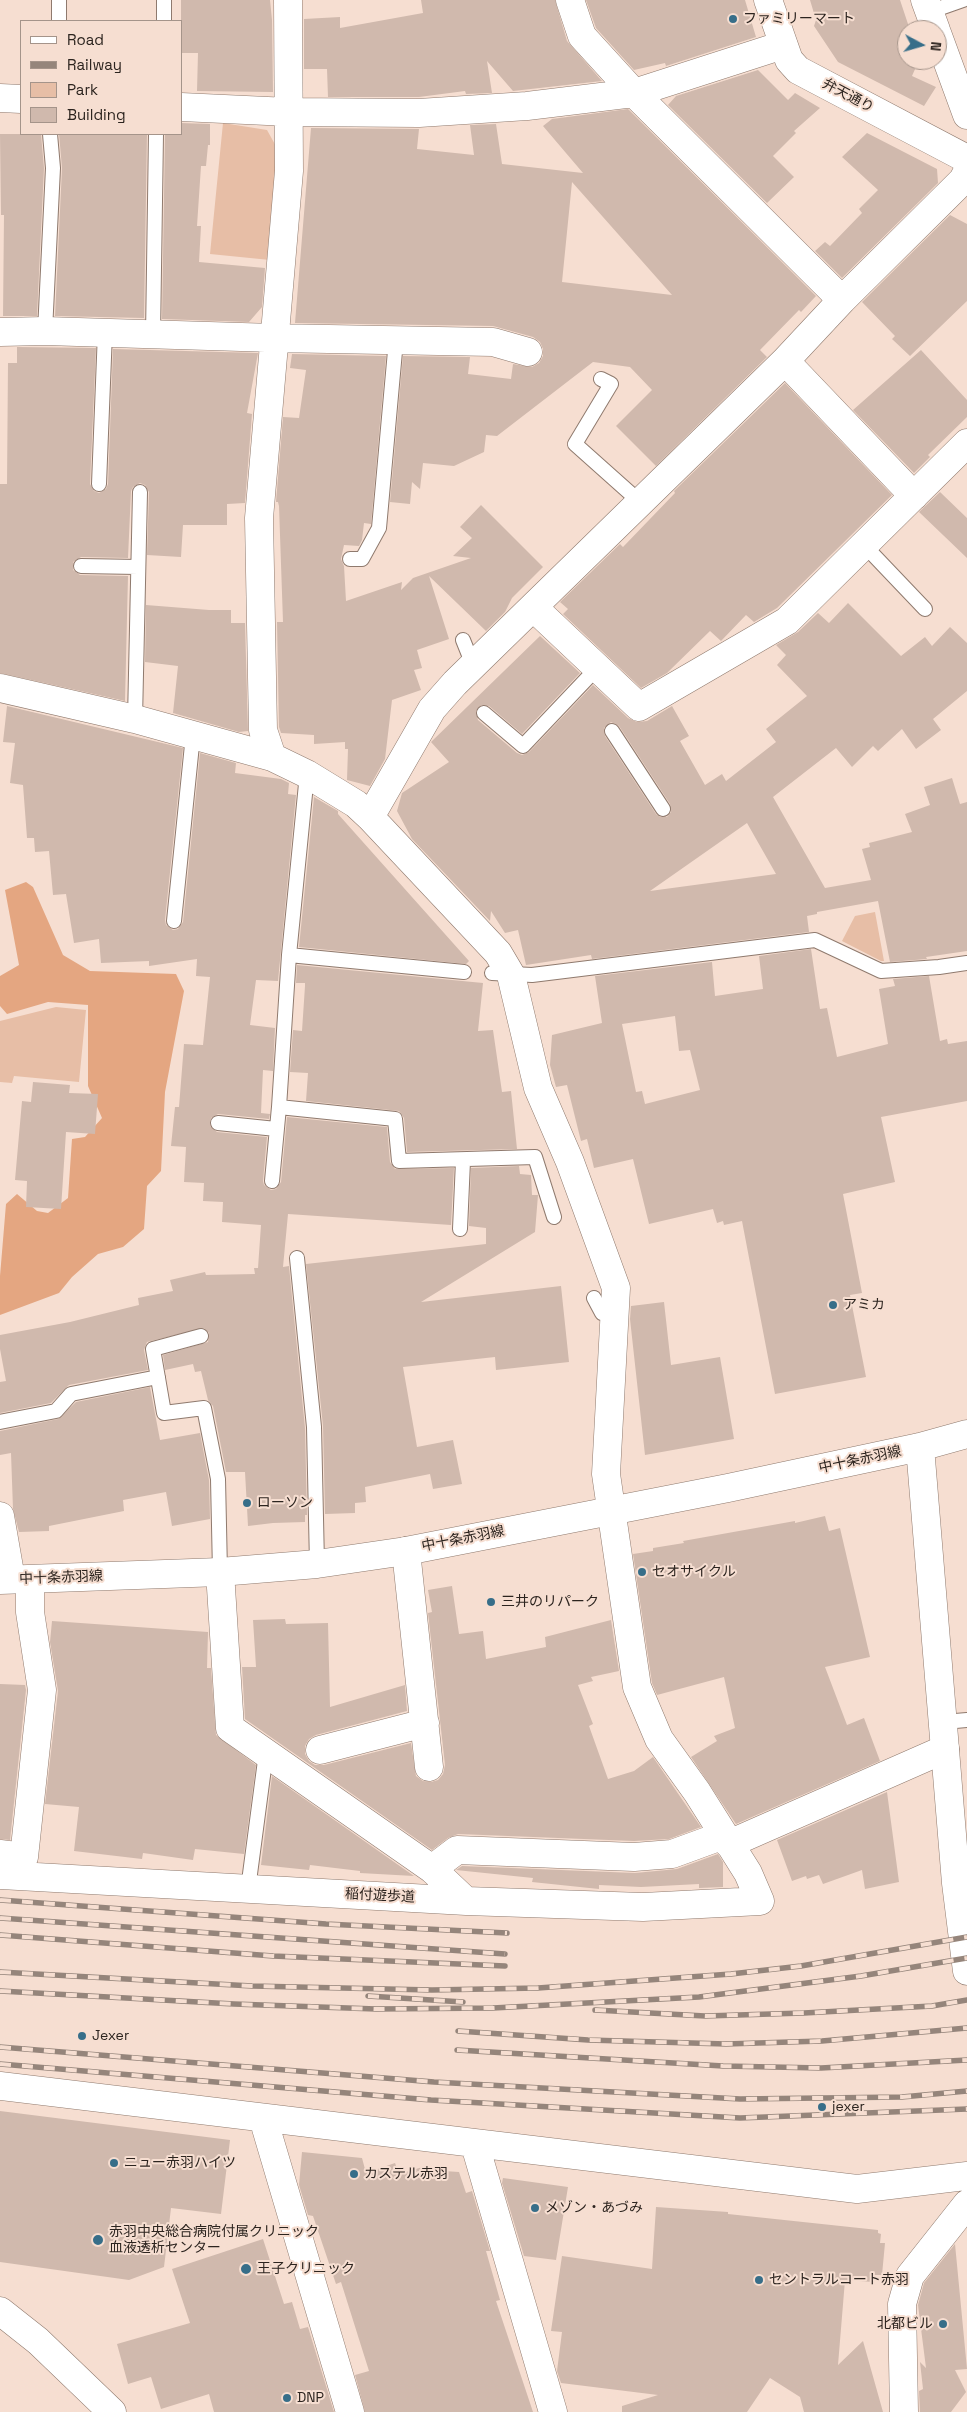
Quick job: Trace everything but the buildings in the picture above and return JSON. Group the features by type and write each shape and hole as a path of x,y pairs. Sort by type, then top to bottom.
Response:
{"street":[{"path":"272,757 263,730 259,518 289,171 288,0"},
{"path":"570,0 582,36 634,93 842,300"},
{"name":"弁天通り","path":"768,0 782,44 789,60 798,70 967,159"},
{"path":"932,19 967,114"},
{"path":"182,107 289,112 419,113 527,106 634,93 782,44"},
{"path":"0,98 20,99"},
{"path":"370,817 432,709 473,665 785,361 842,300 963,180 967,172"},
{"path":"0,332 105,332 153,335 492,342 528,352"},
{"path":"785,361 914,496"},
{"path":"533,607 639,707 787,621 967,443"},
{"path":"0,688 135,719 272,757 307,774 356,804 370,817 498,953 501,974 538,1088 570,1162 616,1288 605,1305 606,1467 610,1510 636,1687 659,1739 697,1792 727,1839"},
{"name":"中十条赤羽線","path":"14,1580 220,1572 317,1564 406,1551 728,1488 920,1447 967,1434"},
{"name":"中十条赤羽線","path":"920,1447 952,1730 956,1883 967,1972"},
{"path":"0,1516 14,1580 30,1612 42,1690 24,1857 0,1854"},
{"path":"406,1551 429,1768"},
{"path":"220,1572 230,1728 432,1869 466,1901"},
{"path":"320,1750 425,1722"},
{"path":"432,1869 457,1850 634,1857 672,1854 727,1839 952,1730"},
{"name":"稲付遊歩道","path":"0,1875 466,1901 643,1907 760,1901 748,1873 727,1839"},
{"path":"0,2086 475,2145 856,2189 967,2176"},
{"path":"263,2118 350,2412"},
{"path":"475,2145 553,2412"},
{"path":"904,2412 902,2304 910,2276 967,2204"},
{"path":"0,2311 38,2341 112,2412"}],"lane":[{"path":"59,0 59,20"},
{"path":"164,0 164,20"},
{"path":"932,19 962,0"},
{"path":"45,331 53,168 50,135"},
{"path":"153,335 156,135"},
{"path":"0,332 0,339"},
{"path":"99,484 105,332"},
{"path":"350,559 362,559 379,528 396,340"},
{"path":"601,380 611,384 575,444 640,502"},
{"path":"135,719 140,492"},
{"path":"864,545 925,609"},
{"path":"81,566 138,567"},
{"path":"463,640 473,665"},
{"path":"484,713 522,746 597,668"},
{"path":"612,731 663,808"},
{"path":"174,921 193,735"},
{"path":"272,1181 289,954 307,774"},
{"path":"501,974 532,975 815,940 881,971 939,967 967,962"},
{"path":"289,954 464,972"},
{"path":"279,1107 395,1119 399,1161 463,1161 534,1157 554,1216"},
{"path":"218,1123 276,1129"},
{"path":"460,1230 463,1161"},
{"path":"297,1258 314,1427 317,1564"},
{"path":"201,1336 153,1349 164,1413 204,1408 218,1479 220,1572"},
{"path":"0,1422 56,1411 71,1394 158,1378"},
{"path":"248,1889 266,1754"}],"green space":[{"path":"223,123 267,130 277,148 270,260 210,254"},
{"path":"875,912 884,961 842,941 855,916"},
{"path":"56,1007 86,1010 79,1082 14,1076 12,1083 0,1082 0,1021"}],"shaded area":[{"path":"26,882 33,887 63,955 90,971 176,974 184,991 165,1092 161,1171 147,1186 144,1229 123,1247 98,1254 72,1277 59,1293 0,1315 0,1276 6,1204 17,1194 37,1211 48,1213 68,1198 72,1139 85,1137 102,1118 88,1086 88,1005 48,1002 7,1014 0,1006 0,976 19,965 5,890"}],"railway":[{"path":"0,1900 326,1924 507,1933"},
{"path":"0,1918 505,1954"},
{"path":"0,1935 273,1956 505,1966"},
{"path":"0,1972 252,1986 432,1990 538,1988 731,1974 801,1966 967,1937"},
{"path":"0,1991 234,2004 376,2009 493,2008 699,1997 861,1976 967,1958"},
{"path":"368,1996 463,2002"},
{"path":"595,2010 705,2016 932,2006 967,2000"},
{"path":"458,2031 588,2040 726,2044 822,2041 967,2028"},
{"path":"0,2047 434,2082 740,2099 902,2097 967,2091"},
{"path":"457,2050 723,2066 821,2068 967,2060"},
{"path":"0,2064 431,2100 740,2118 967,2109"}],"place":[{"name":"ファミリーマート","path":"733,19"},
{"name":"アミカ","path":"833,1305"},
{"name":"ローソン","path":"247,1503"},
{"name":"セオサイクル","path":"642,1572"},
{"name":"三井のリパーク","path":"491,1602"},
{"name":"Jexer","path":"82,2036"},
{"name":"jexer","path":"822,2107"},
{"name":"ニュー赤羽ハイツ","path":"114,2163"},
{"name":"カステル赤羽","path":"354,2174"},
{"name":"メゾン・あづみ","path":"535,2208"},
{"name":"赤羽中央総合病院付属クリニック 血液透析センター","path":"98,2240"},
{"name":"王子クリニック","path":"246,2269"},
{"name":"セントラルコート赤羽","path":"759,2280"},
{"name":"北都ビル","path":"943,2324"},
{"name":"DNP","path":"287,2398"}]}
